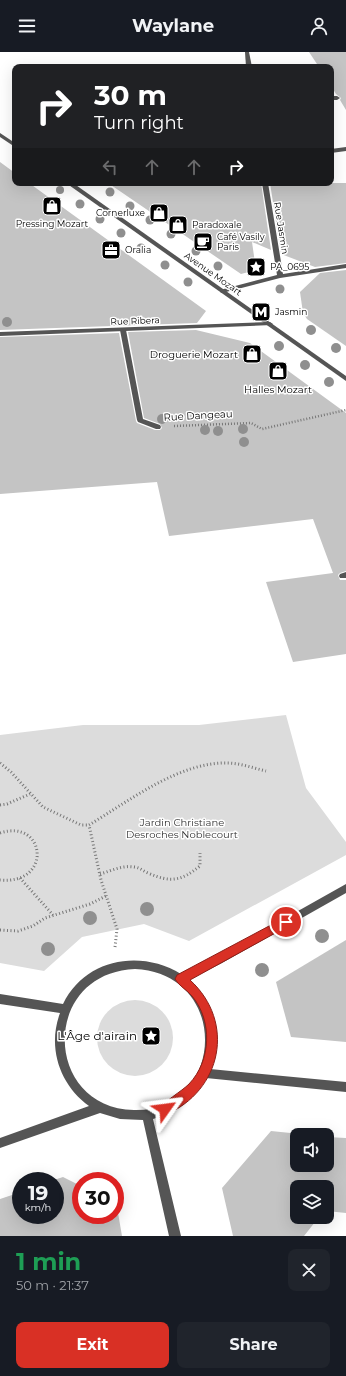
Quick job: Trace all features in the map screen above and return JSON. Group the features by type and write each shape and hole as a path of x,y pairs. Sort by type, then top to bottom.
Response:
{"street":[{"path":"247,52 249,64"},
{"path":"0,135 12,143"},
{"path":"334,150 346,149"},
{"name":"Avenue Mozart","path":"73,186 346,379"},
{"name":"Rue Jasmin","path":"265,186 280,276"},
{"path":"222,291 280,276 346,266"},
{"name":"Rue Ribera","path":"0,334 270,324"},
{"name":"Rue Dangeau","path":"123,330 140,420 158,427"},
{"path":"181,979 219,960 346,888"},
{"path":"136,966 160,969 181,979 196,993 207,1011 212,1031 212,1052 204,1073 194,1087 181,1099 165,1109 147,1114 127,1114 99,1108 81,1097 71,1083 60,1060 58,1034 65,1010 77,992 93,978 113,969 136,966"},
{"path":"0,999 65,1010"},
{"path":"204,1073 346,1087"},
{"path":"0,1143 99,1108"},
{"path":"147,1114 175,1236"}],"path":[{"name":"Rue Dangeau","path":"158,427 252,423 262,429 346,410"},
{"path":"0,764 11,772 43,807 81,825 89,825 163,780 201,766 226,763 266,771"},
{"path":"0,805 7,804 30,794"},
{"path":"89,825 100,874 117,929 113,969"},
{"path":"0,833 12,830 28,834 37,844 39,856 35,867 25,876 9,881 0,880"},
{"path":"100,874 125,867 136,867 149,874 170,881 184,879 200,866 200,853"},
{"path":"20,878 53,915"},
{"path":"0,930 18,931 33,926 45,918 90,904 106,896"}],"green space":[{"name":"Jardin Christiane Desroches Noblecourt","path":"286,715 306,788 346,842 346,855 189,941 144,924 82,937 44,971 0,963 0,735 83,725 199,725"},
{"path":"135,1000 150,1003 162,1011 170,1023 173,1038 170,1053 162,1065 150,1073 135,1076 120,1073 108,1065 100,1053 97,1038 100,1023 108,1011 120,1003"}],"building":[{"path":"309,52 346,52 346,110 340,100 341,98 334,91 334,64 317,64"},
{"path":"0,162 12,171 12,186 33,186 206,311 197,323 0,330"},
{"path":"334,183 346,183 346,263 315,267 281,254 270,186 334,186"},
{"path":"112,186 261,186 271,250 252,242 256,270 241,274"},
{"path":"346,270 346,346 307,319 303,313 300,292 320,273"},
{"path":"196,330 250,343 346,413 346,571 338,575 340,580 346,580 346,654 293,662 266,582 333,573 313,519 169,536 157,482 0,494 0,337 119,333 136,421 137,423 155,430 160,430 162,428 160,424 144,418 128,332"},
{"path":"346,940 346,1042 291,1037 276,982"},
{"path":"271,1131 290,1133 290,1172 334,1172 334,1137 346,1138 346,1213 334,1212 334,1180 290,1180 290,1224 313,1224 304,1236 233,1236 222,1188"},
{"path":"64,1178 72,1182 72,1224 120,1224 122,1236 0,1236 0,1199 12,1195 12,1224 64,1224"}],"place":[{"name":"Pressing Mozart","path":"52,206"},
{"name":"Cornerluxe","path":"159,213"},
{"name":"Paradoxale","path":"178,225"},
{"name":"Café Vasily Paris","path":"203,242"},
{"name":"Oralia","path":"111,250"},
{"name":"PA_0695","path":"256,267"},
{"name":"Jasmin","path":"261,312"},
{"name":"Droguerie Mozart","path":"252,354"},
{"name":"Halles Mozart","path":"278,371"},
{"name":"L'Âge d'airain","path":"151,1036"}],"route":[{"path":"165,1109 181,1099 194,1087 204,1073 212,1052 212,1031 207,1011 196,993 181,979 219,960 286,922"}]}
